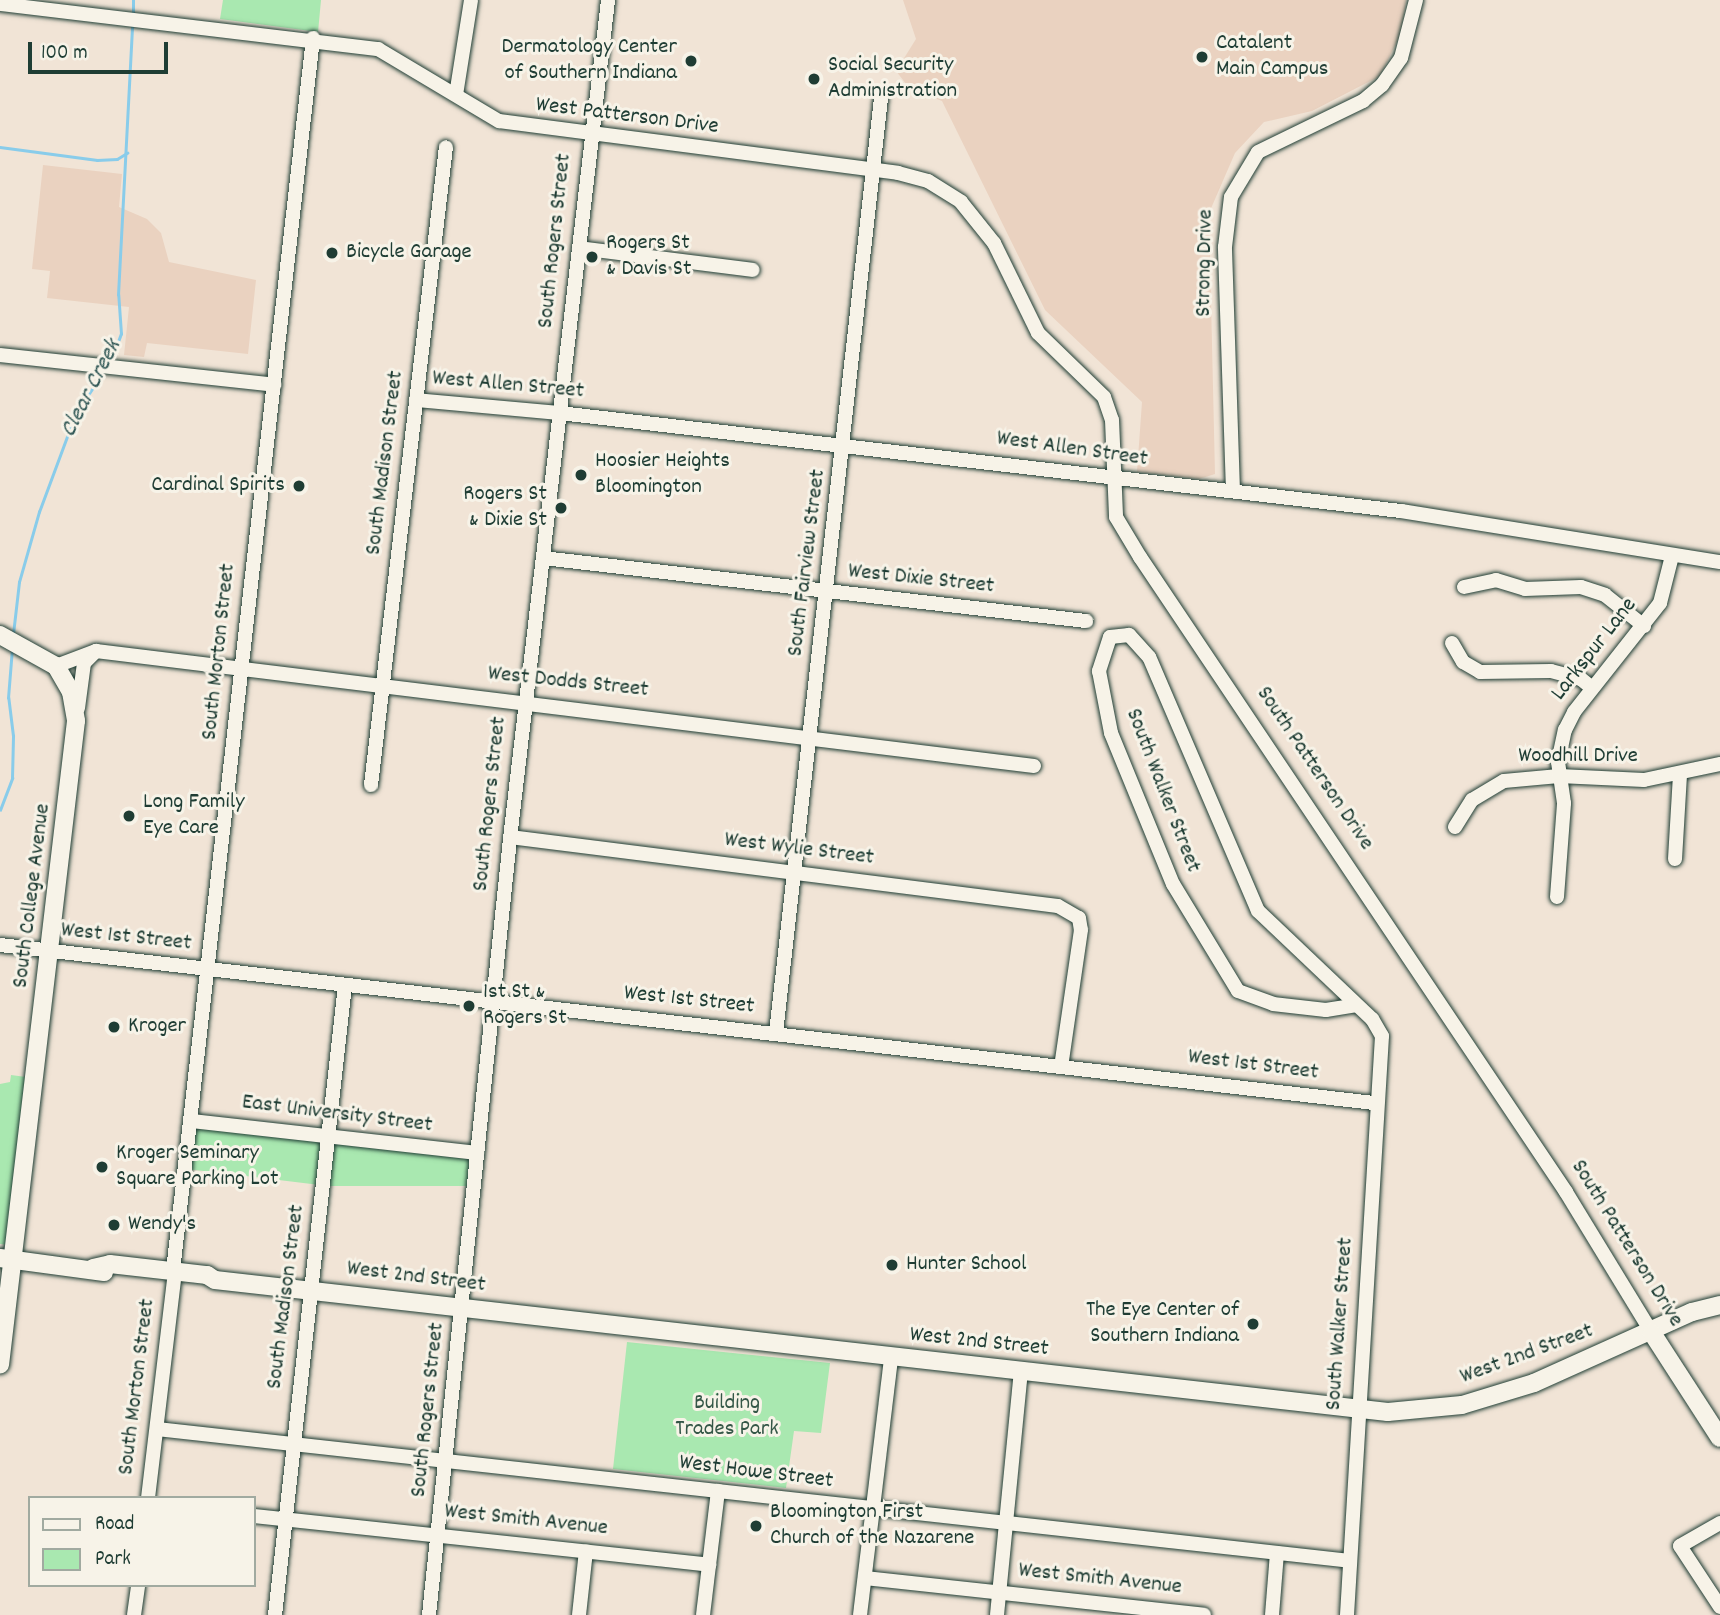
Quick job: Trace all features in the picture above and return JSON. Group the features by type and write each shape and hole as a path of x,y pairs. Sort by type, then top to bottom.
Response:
{"main road":[{"path":"12,642 56,666"},
{"name":"South College Avenue","path":"0,1365 6,1259 50,952 76,721 71,692 56,666"},
{"name":"West 2nd Street","path":"6,1259 93,1268 110,1264 146,1273 891,1358 1358,1409 1426,1411 1462,1405 1534,1383 1652,1334 1692,1312 1720,1305"},
{"name":"South Patterson Drive","path":"1652,1334 1720,1438"}],"street":[{"path":"456,95 471,0"},
{"name":"South Rogers Street","path":"429,1615 510,837 590,135 608,0"},
{"name":"Strong Drive","path":"1233,491 1225,247 1231,197 1258,152 1363,101 1382,85 1401,58 1416,0"},
{"name":"West Patterson Drive","path":"0,4 145,18 378,48 499,121 873,170"},
{"name":"South Morton Street","path":"148,1496 158,1429 207,970 313,38"},
{"name":"South Fairview Street","path":"776,1033 845,446 881,98"},
{"name":"South Madison Street","path":"371,785 446,147"},
{"name":"South Patterson Drive","path":"873,170 928,181 972,212 994,243 1038,333 1104,397 1112,420 1116,517 1140,557 1558,1181 1652,1334"},
{"path":"579,248 733,265 753,270"},
{"path":"0,355 274,384"},
{"name":"West Allen Street","path":"416,400 560,413 1113,480 1401,511 1720,562"},
{"name":"Larkspur Lane","path":"1557,897 1564,803 1559,776 1565,730 1592,688 1660,603 1672,556"},
{"name":"West Dixie Street","path":"543,558 1086,621"},
{"path":"1464,587 1496,580 1525,589 1581,587 1605,595 1643,626"},
{"name":"South Walker Street","path":"1347,1615 1358,1409 1371,1239 1374,1103 1382,1036 1357,1004 1258,911 1149,657 1129,635 1110,637 1099,671 1111,733 1173,884 1238,991 1273,1004 1326,1010 1357,1004"},
{"path":"1452,642 1463,662 1480,672 1551,671 1581,679 1592,688"},
{"path":"76,721 84,663 96,651"},
{"name":"West Dodds Street","path":"56,666 96,651 1034,766"},
{"name":"Woodhill Drive","path":"1455,827 1472,800 1491,786 1559,776 1644,780 1680,775 1720,764"},
{"path":"1675,859 1680,775"},
{"name":"West Wylie Street","path":"510,837 1058,906 1079,918 1061,1067"},
{"name":"West 1st Street","path":"0,945 1374,1103"},
{"name":"South Madison Street","path":"275,1615 345,985"},
{"name":"East University Street","path":"192,1121 477,1153"},
{"path":"860,1615 891,1358"},
{"path":"997,1615 1021,1372"},
{"name":"West Howe Street","path":"158,1429 1350,1561"},
{"path":"703,1615 718,1491"},
{"name":"West Smith Avenue","path":"256,1516 709,1564"},
{"path":"1720,1523 1680,1546 1720,1607"},
{"path":"579,1615 586,1550"},
{"path":"1272,1615 1277,1553"},
{"name":"West Smith Avenue","path":"865,1577 1148,1612 1204,1615"},
{"path":"134,1615 138,1587"}],"shaded area":[{"path":"903,0 1406,0 1401,33 1380,76 1312,111 1264,122 1235,153 1209,213 1215,474 1199,479 1137,472 1142,402 1045,310 942,101 910,89 896,71 916,39"},
{"path":"43,165 122,174 119,207 147,219 161,233 169,262 256,280 248,354 147,343 144,357 124,355 129,307 47,298 50,271 32,269"}],"green space":[{"path":"223,0 321,0 318,32 220,19"},
{"path":"11,1075 26,1077 11,1245 0,1244 0,1084 10,1082"},
{"path":"184,1120 474,1153 471,1186 328,1186 178,1168"},
{"name":"Building Trades Park","path":"627,1342 830,1363 821,1433 794,1431 786,1488 613,1469"}],"waterway":[{"name":"Clear Creek","path":"133,0 133,14"},
{"name":"Clear Creek","path":"111,361 121,334 118,295 132,24"},
{"path":"0,147 97,160 117,159 127,153"},
{"name":"Clear Creek","path":"13,634 19,582 39,512 75,415 103,372"},
{"name":"Clear Creek","path":"0,810 12,778 13,736 8,698 12,648"}],"place":[{"name":"Catalent Main Campus","path":"1202,57"},
{"name":"Dermatology Center of Southern Indiana","path":"691,61"},
{"name":"Social Security Administration","path":"814,79"},
{"name":"Bicycle Garage","path":"332,253"},
{"name":"Rogers St & Davis St","path":"592,257"},
{"name":"Hoosier Heights Bloomington","path":"581,475"},
{"name":"Cardinal Spirits","path":"299,486"},
{"name":"Rogers St & Dixie St","path":"561,508"},
{"name":"Long Family Eye Care","path":"129,816"},
{"name":"1st St & Rogers St","path":"469,1006"},
{"name":"Kroger","path":"114,1027"},
{"name":"Kroger Seminary Square Parking Lot","path":"102,1167"},
{"name":"Wendy's","path":"114,1225"},
{"name":"Hunter School","path":"892,1265"},
{"name":"The Eye Center of Southern Indiana","path":"1253,1324"},
{"name":"Bloomington First Church of the Nazarene","path":"756,1526"}]}
